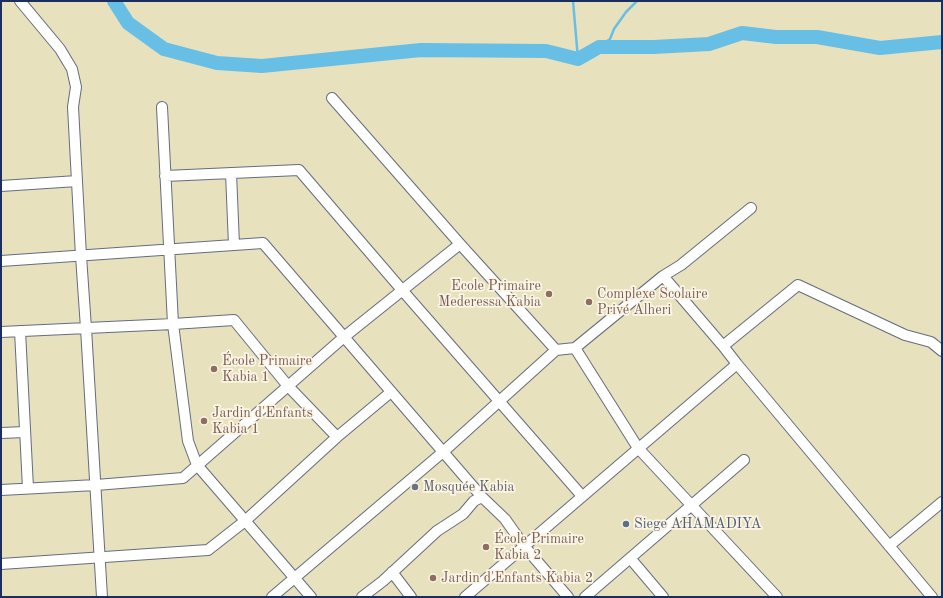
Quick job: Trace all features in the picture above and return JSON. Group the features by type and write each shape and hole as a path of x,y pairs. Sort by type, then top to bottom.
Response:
{"street":[{"path":"20,1 60,49 72,70 76,87 74,107 77,181 102,597"},
{"path":"332,98 460,244 556,350"},
{"path":"162,107 173,324 188,441 197,465 311,597"},
{"path":"166,176 299,170 582,496"},
{"path":"231,173 234,245"},
{"path":"1,186 77,181"},
{"path":"272,597 443,452 556,350 575,348 663,276 681,266 751,208"},
{"path":"1,261 263,243 482,497 505,519 524,546 568,597"},
{"path":"1,490 96,485 182,478 344,337 460,244"},
{"path":"663,276 932,597"},
{"path":"723,346 798,285 905,335 931,342 942,351"},
{"path":"1,332 234,320 288,386 337,437"},
{"path":"20,331 28,488"},
{"path":"575,348 638,448 777,597"},
{"path":"465,597 737,364"},
{"path":"1,564 208,550 245,521 337,437 391,392"},
{"path":"1,433 25,432"},
{"path":"586,597 744,460"},
{"path":"362,597 383,581 437,531 463,514 474,501 482,497"},
{"path":"889,546 942,502"},
{"path":"630,558 663,597"},
{"path":"392,572 411,597"}],"waterway":[{"path":"114,1 128,23 164,49 217,63 262,66 421,50 546,51 578,59 599,47 654,47 709,44 742,33 776,37 817,37 880,48 942,42"},
{"path":"573,1 578,59"},
{"path":"599,47 610,39 614,29 626,12 637,1"}],"place":[{"name":"Ecole Primaire Mederessa Kabia","path":"549,294"},
{"name":"Complexe Scolaire Privé Alheri","path":"589,302"},
{"name":"École Primaire Kabia 1","path":"214,369"},
{"name":"Jardin d'Enfants Kabia 1","path":"204,421"},
{"name":"Mosquée Kabia","path":"415,487"},
{"name":"Siege AHAMADIYA","path":"626,524"},
{"name":"École Primaire Kabia 2","path":"486,547"},
{"name":"Jardin d'Enfants Kabia 2","path":"433,578"}]}
